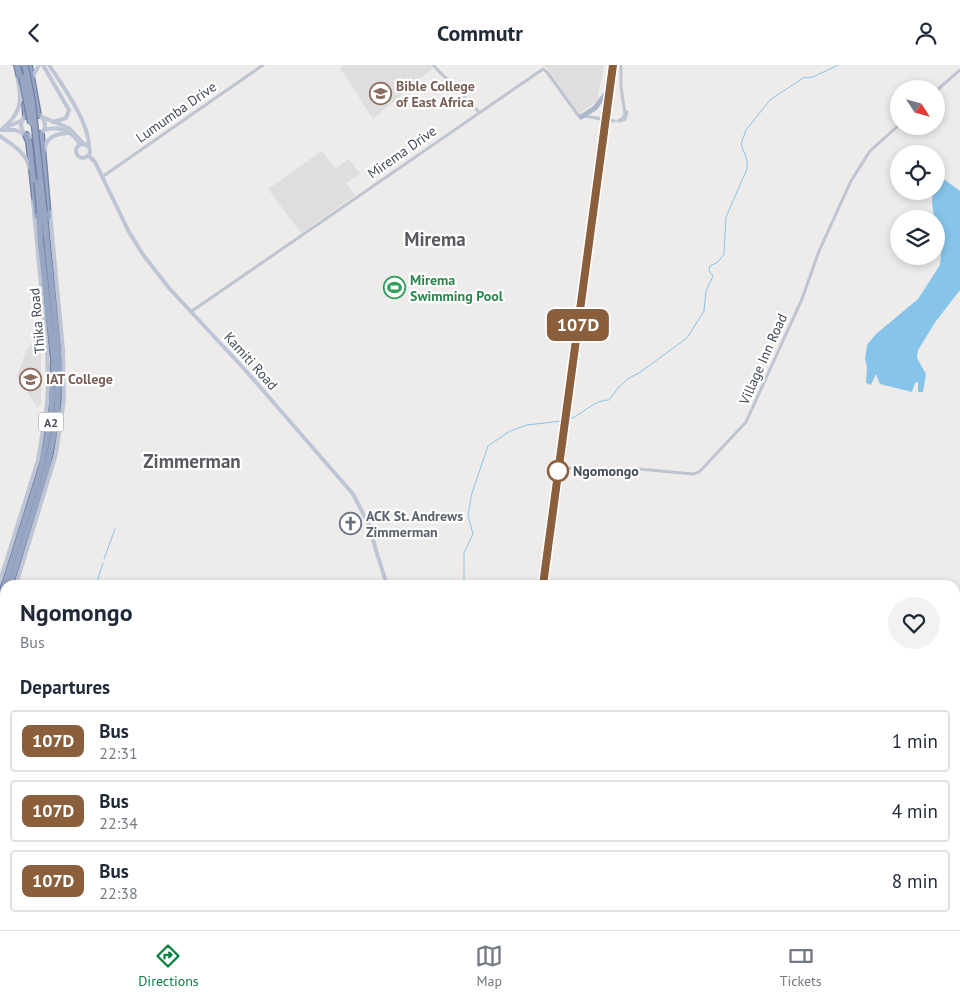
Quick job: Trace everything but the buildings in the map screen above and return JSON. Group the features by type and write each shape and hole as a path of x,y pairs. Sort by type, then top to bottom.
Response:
{"highway":[{"name":"Thika Road","path":"12,580 46,472 57,419 59,360 48,236 42,212 31,126 22,77 17,65"},
{"path":"17,65 24,118"},
{"name":"Thika Road","path":"6,580 41,469 51,417 54,360 46,274 40,238 42,212 27,65"},
{"path":"27,65 40,116"},
{"path":"42,132 48,236"},
{"path":"25,135 29,142 40,238"}],"main road":[{"path":"32,81 34,72 41,65 68,107 66,118 54,121"},
{"path":"49,65 80,118 89,141 87,146"},
{"path":"544,580 613,65"},
{"path":"1,130 14,118 19,110 20,87"},
{"path":"581,117 598,105 609,89"},
{"path":"1,130 33,114 40,116 69,128 87,146 90,151 89,156"},
{"path":"40,116 45,123 42,132"},
{"path":"24,118 21,127 25,135"},
{"path":"1,130 15,130 25,135 36,136 53,127 68,133"},
{"path":"44,159 46,142 55,135 68,133"},
{"name":"Kamiti Road","path":"68,133 80,145 76,150 79,156 85,158 89,156 95,162 132,238 169,288 192,311 353,494 370,525 385,580"},
{"path":"0,136 26,156 31,169"},
{"path":"80,145 87,146"},
{"name":"Thika Road","path":"18,580 56,454 64,400 65,373 62,325 44,159"},
{"name":"Thika Road","path":"0,580 38,460 47,405 47,350 31,169"}],"street":[{"name":"Lumumba Drive","path":"102,177 262,65"},
{"path":"433,65 479,112"},
{"path":"581,117 616,121 625,115 620,81 621,65"},
{"name":"Mirema Drive","path":"192,311 542,69 547,72 581,117"},
{"path":"945,83 960,70"},
{"name":"Village Inn Road","path":"558,468 638,469 693,474 703,468 746,422 802,299 822,244 851,181 870,151 890,133"}],"shaded area":[{"name":"Bible College of East Africa","path":"343,65 429,65 433,68 373,119 340,68"},
{"path":"542,65 604,65 597,101 579,114 547,68"},
{"path":"322,151 335,169 349,159 360,174 346,183 355,195 301,233 268,189"},
{"name":"IAT College","path":"31,344 41,344 41,405 37,407 17,376 26,351"}],"water":[{"path":"945,180 960,191 960,290 936,321 918,350 917,358 926,374 923,392 918,392 918,382 915,383 912,392 880,384 876,374 871,385 866,383 867,367 865,359 867,345 876,334 918,299 940,265 945,265 945,210 933,210 932,201 945,200"}],"waterway":[{"path":"567,420 598,402 609,400 629,378 639,373 687,338 704,311 706,291 713,276 709,271 710,266 718,262 724,254 726,217 747,169 747,160 741,144 746,130 770,100 803,78 813,77 838,65"},
{"path":"464,580 464,553 473,534 468,515 472,493 488,446 510,431 527,425 562,421"},
{"path":"104,559 115,529"},
{"path":"98,580 103,563"}],"bus line":[{"name":"107D","path":"544,580 613,65"}],"place":[{"name":"Bible College of East Africa","path":"380,94"},
{"name":"Mirema Swimming Pool","path":"394,288"},
{"name":"IAT College","path":"30,379"},
{"name":"Ngomongo","path":"558,471"},
{"name":"ACK St. Andrews Zimmerman","path":"350,524"}],"district":[{"name":"Mirema","path":"435,239"},
{"name":"Zimmerman","path":"192,461"}]}
